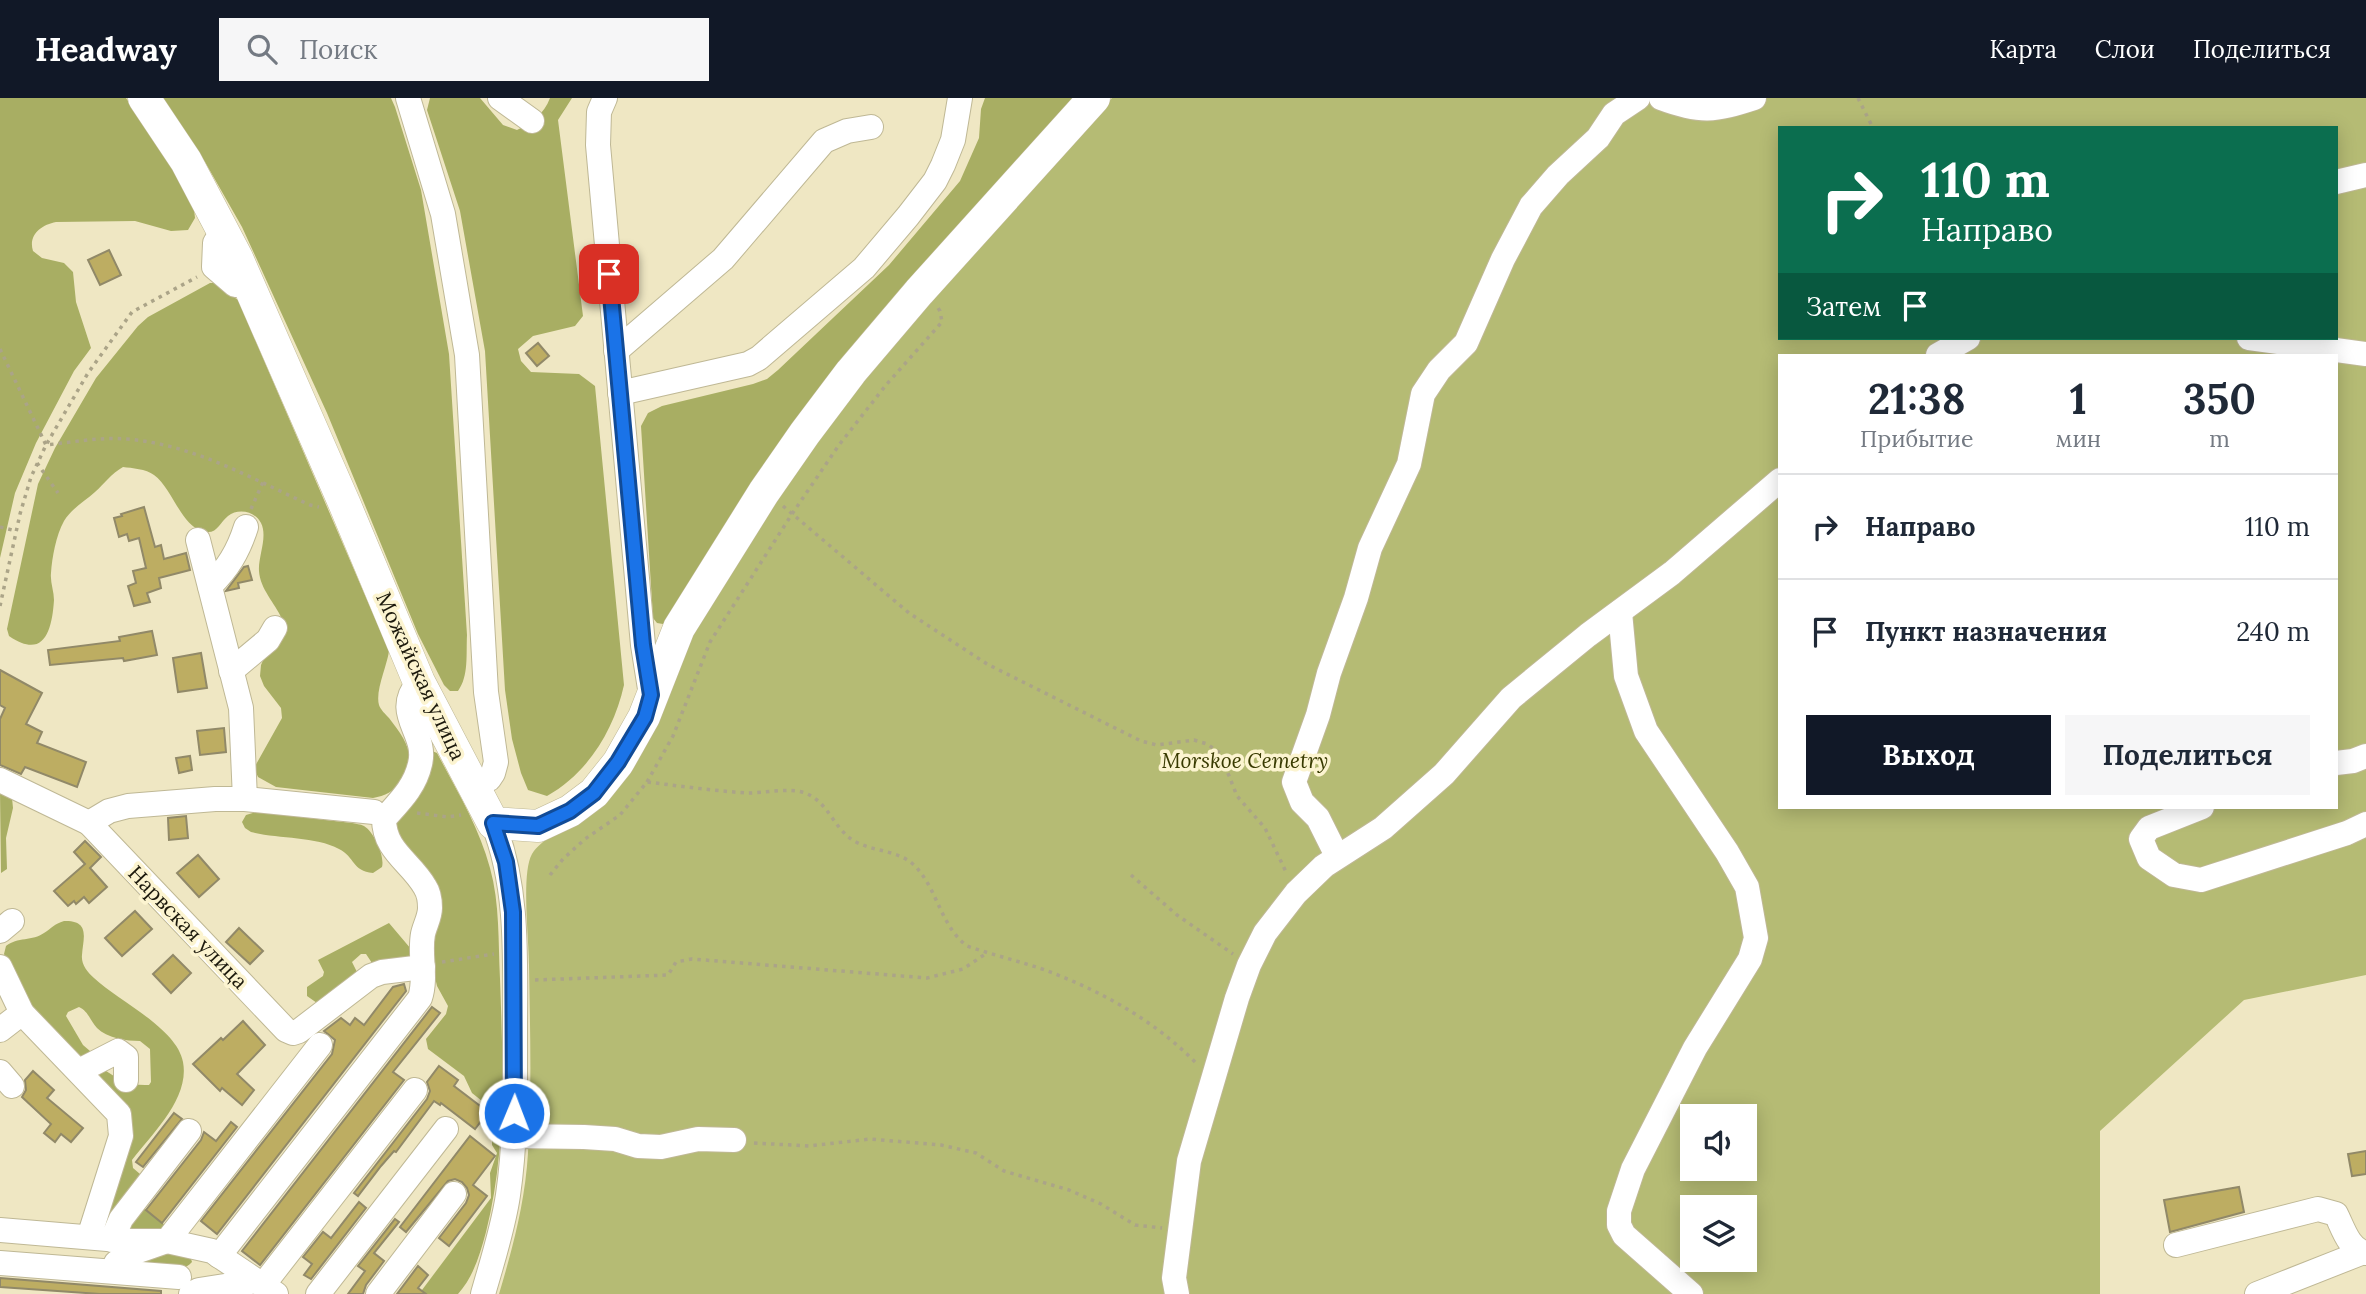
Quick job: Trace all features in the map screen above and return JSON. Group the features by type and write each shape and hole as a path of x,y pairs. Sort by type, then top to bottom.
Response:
{"main road":[{"name":"Можайская улица","path":"144,98 186,161 249,284 419,682 484,805"},
{"path":"484,805 538,826 570,811 594,793 618,762 645,717 651,695 679,628 764,492 851,372 919,292 1094,98"}],"street":[{"path":"408,98 443,214 467,355 486,692 496,762 489,779 484,805"},
{"path":"500,98 532,121"},
{"path":"605,98 598,112 597,130 643,645 651,695"},
{"path":"620,393 748,364 759,358 828,300 864,268 934,181 953,140 960,98"},
{"path":"1337,856 1318,818 1302,802 1294,782 1318,715 1370,548 1409,464 1423,394 1439,370 1466,343 1503,259 1531,206 1558,175 1598,138 1614,114 1638,98"},
{"path":"1661,98 1698,110 1719,110 1754,98"},
{"path":"617,351 723,259 824,141 847,131 871,127"},
{"path":"2338,181 2366,174"},
{"path":"223,231 215,243 214,267 235,285 249,284"},
{"path":"1940,354 1964,340"},
{"path":"2264,340 2366,354"},
{"path":"1177,1294 1174,1278 1189,1161 1249,965 1265,933 1296,893 1324,866 1383,828 1444,774 1511,698 1672,573 1778,482"},
{"path":"210,586 228,568 239,549 246,527"},
{"path":"198,540 241,708 245,799"},
{"path":"1620,612 1626,676 1646,731 1727,852 1747,887 1756,928 1750,959 1695,1048 1633,1168 1619,1211 1619,1224 1624,1235 1692,1294"},
{"path":"231,671 268,640 275,628"},
{"path":"219,1256 420,998 424,987 423,934 430,912 429,898 424,885 388,840 384,819 385,809 414,782 421,763 421,754 407,705 411,691 419,682"},
{"path":"2338,763 2366,756"},
{"path":"0,780 89,823 109,811 128,806 245,799 385,809"},
{"name":"Можайская улица","path":"483,1294 494,1260 508,1197 514,1136 515,980 513,912 506,862 484,805"},
{"path":"2197,809 2149,828 2141,839 2149,858 2174,875 2201,880 2347,833 2366,824"},
{"name":"Нарвская улица","path":"89,823 286,1030 293,1033 299,1031 371,976 423,967"},
{"path":"0,967 22,1013 119,1114 122,1128 100,1238"},
{"path":"0,1030 22,1013"},
{"path":"112,1271 116,1263 127,1255 167,1241 320,1045"},
{"path":"79,1071 118,1051 126,1057 126,1080"},
{"path":"265,1287 415,1090"},
{"path":"318,1294 446,1129"},
{"path":"100,1238 121,1219 189,1131"},
{"path":"514,1136 615,1139 638,1146 661,1147 698,1139 734,1140"},
{"path":"378,1294 454,1194"},
{"path":"2176,1245 2318,1209 2336,1214 2351,1244 2363,1253"},
{"path":"0,1230 167,1241 212,1251 265,1287"},
{"path":"2257,1294 2363,1253"},
{"path":"0,1263 112,1271 199,1290 265,1287"}],"path":[{"path":"1858,98 1872,126"},
{"path":"0,606 31,477 46,445 88,373 132,312 214,267"},
{"path":"550,875 585,839 620,815 647,782 673,736 710,642 792,514 839,445 886,385 942,322 940,311 919,292"},
{"path":"0,349 46,445"},
{"path":"46,445 93,439 158,443 200,454 310,505 345,505"},
{"path":"37,463 58,494"},
{"path":"246,527 250,510 263,482"},
{"path":"764,492 909,613 987,664 1141,741 1157,745 1194,740 1220,752 1237,796 1265,828 1296,893"},
{"path":"0,527 16,531"},
{"path":"647,782 750,793 801,792 823,804 843,833 856,842 881,851 891,851 913,863 933,888 944,918 958,939 967,946 1044,970 1099,993 1152,1023 1212,1080"},
{"path":"385,809 448,817 484,805"},
{"path":"1131,875 1177,915 1249,965"},
{"path":"423,967 466,957 514,952"},
{"path":"515,980 668,975 676,962 692,959 927,978 963,969 986,953"},
{"path":"734,1140 809,1146 870,1139 941,1145 976,1153 1004,1171 1069,1190 1101,1204 1135,1225 1181,1230"}],"green space":[{"path":"0,98 126,98 175,171 194,209 195,218 188,230 171,231 135,221 56,222 41,228 34,236 33,251 42,258 64,263 73,272 76,302 91,348 74,371 36,443 15,493 0,558"},
{"path":"162,98 391,98 421,190 449,354 467,635 465,672 458,691 450,691 444,685 418,634 327,413 242,227 205,162"},
{"path":"430,98 480,98 503,125 517,130 537,117 550,98 572,98 558,120 583,316 575,326 533,336 518,349 521,361 531,372 579,374 595,386 624,685 614,718 597,749 575,775 547,796 528,790 512,739 505,690 485,351 460,211 427,110"},
{"path":"985,98 1076,98 670,618 663,624 657,623 653,618 641,426 648,413 662,406 753,384 767,379 778,370 889,265 960,181 979,138 981,109"},
{"name":"Morskoe Cemetry","path":"1112,98 2366,98 2366,975 2244,1000 2100,1131 2100,1294 499,1294 518,1224 528,1153 530,1059 526,891 529,863 536,848 580,820 776,500 866,373"},
{"path":"210,283 238,300 389,651 380,686 379,705 405,741 409,764 401,782 381,796 373,798 276,787 258,777 254,768 282,718 281,708 264,686 260,676 261,665 282,619 260,578 263,528 251,513 232,514 211,532 202,531 188,522 166,488 154,475 123,467 74,509 61,527 52,567 53,611 44,639 31,645 9,636 7,629 38,484 55,448 96,378 138,326 148,317"},
{"path":"432,751 437,753 480,838 496,895 498,923 502,1106 497,1169 486,1232 472,1272 458,1294 419,1294 491,1198 490,1173 497,1153 492,1145 492,1109 472,1093 464,1076 428,1049 426,1039 446,1014 448,1006 437,986 433,969 433,936 398,835 396,822"},
{"path":"0,791 12,798 13,808 6,838 7,869 1,873"},
{"path":"256,812 362,825 368,829 378,845 382,867 373,873 366,872 357,867 344,852 329,845 251,832 242,822 246,815"},
{"path":"64,921 82,927 82,958 89,973 159,1027 170,1038 183,1062 184,1075 175,1102 168,1115 132,1160 133,1168 140,1174 141,1179 103,1233 127,1138 98,1071 103,1069 130,1083 149,1085 150,1049 140,1041 106,1034 97,1028 79,1007 68,1012 66,1016 83,1045 90,1051 90,1055 84,1060 30,1009 4,954 6,946 40,935"},
{"path":"389,923 411,949 412,956 372,963 366,954 361,954 352,962 357,972 317,1003 307,996 307,987 323,976 324,972 318,960"},
{"path":"140,1205 165,1225 162,1230 135,1233 129,1228"},
{"path":"164,1252 191,1259 192,1262 186,1267 169,1271 123,1263"}],"building":[{"path":"109,250 121,275 100,285 88,260"},
{"path":"538,343 549,356 537,366 526,353"},
{"path":"144,507 155,547 161,545 164,559 186,553 190,570 159,578 161,588 147,593 150,602 134,606 128,586 136,583 133,571 146,568 139,538 129,541 127,534 119,537 114,518"},
{"path":"248,566 252,580 238,583 239,588 226,591 244,567"},
{"path":"152,631 157,655 124,661 123,658 50,665 48,650 120,641 119,637"},
{"path":"201,653 207,688 178,692 173,658"},
{"path":"0,670 42,693 26,724 42,732 37,743 86,762 77,787 25,767 21,774 0,765 0,719 5,708 0,705"},
{"path":"224,728 226,752 200,755 197,731"},
{"path":"190,756 192,770 179,773 176,758"},
{"path":"186,816 188,838 169,840 168,818"},
{"path":"85,841 101,857 90,868 107,887 89,903 84,897 76,904 74,901 68,906 54,891 85,864 74,852"},
{"path":"198,855 219,879 199,897 177,873"},
{"path":"135,911 152,929 122,956 105,938"},
{"path":"239,928 263,951 250,964 226,942"},
{"path":"173,955 191,973 171,993 153,974"},
{"path":"404,984 406,991 217,1234 201,1221 332,1054 335,1040 324,1031 341,1018 350,1025 355,1018 364,1025 393,987"},
{"path":"432,1007 440,1013 393,1072 404,1080 260,1265 242,1251"},
{"path":"243,1021 265,1045 237,1074 254,1090 242,1105 222,1088 220,1091 193,1064"},
{"path":"439,1066 458,1080 454,1086 488,1112 475,1129 441,1103 440,1105 434,1101 396,1152 381,1166 358,1196 354,1193 427,1099 430,1091 427,1082"},
{"path":"33,1071 54,1090 47,1098 83,1128 71,1142 61,1134 55,1142 44,1133 51,1124 22,1097 26,1090 25,1080"},
{"path":"174,1113 182,1119 143,1167 136,1162"},
{"path":"231,1122 237,1127 162,1223 146,1210 201,1140 204,1132 216,1141"},
{"path":"470,1136 495,1156 473,1185 487,1196 449,1246 439,1238 466,1203 469,1195 462,1182 455,1179 448,1181 406,1232 400,1227"},
{"path":"2366,1151 2366,1174 2352,1176 2348,1154"},
{"path":"2239,1187 2244,1212 2170,1232 2164,1200"},
{"path":"359,1202 366,1208 311,1279 304,1275 312,1264 303,1257 323,1232 331,1238"},
{"path":"395,1219 399,1222 374,1253 384,1261 366,1285 363,1294 348,1294 365,1271 358,1266"},
{"path":"418,1266 428,1275 418,1288 426,1294 397,1294"},
{"path":"0,1278 161,1291 161,1294 100,1294 0,1287"}],"route":[{"path":"514,1113 513,912 502,844 493,823 538,826 570,811 594,793 618,762 645,717 651,695 643,645 609,274"}]}
